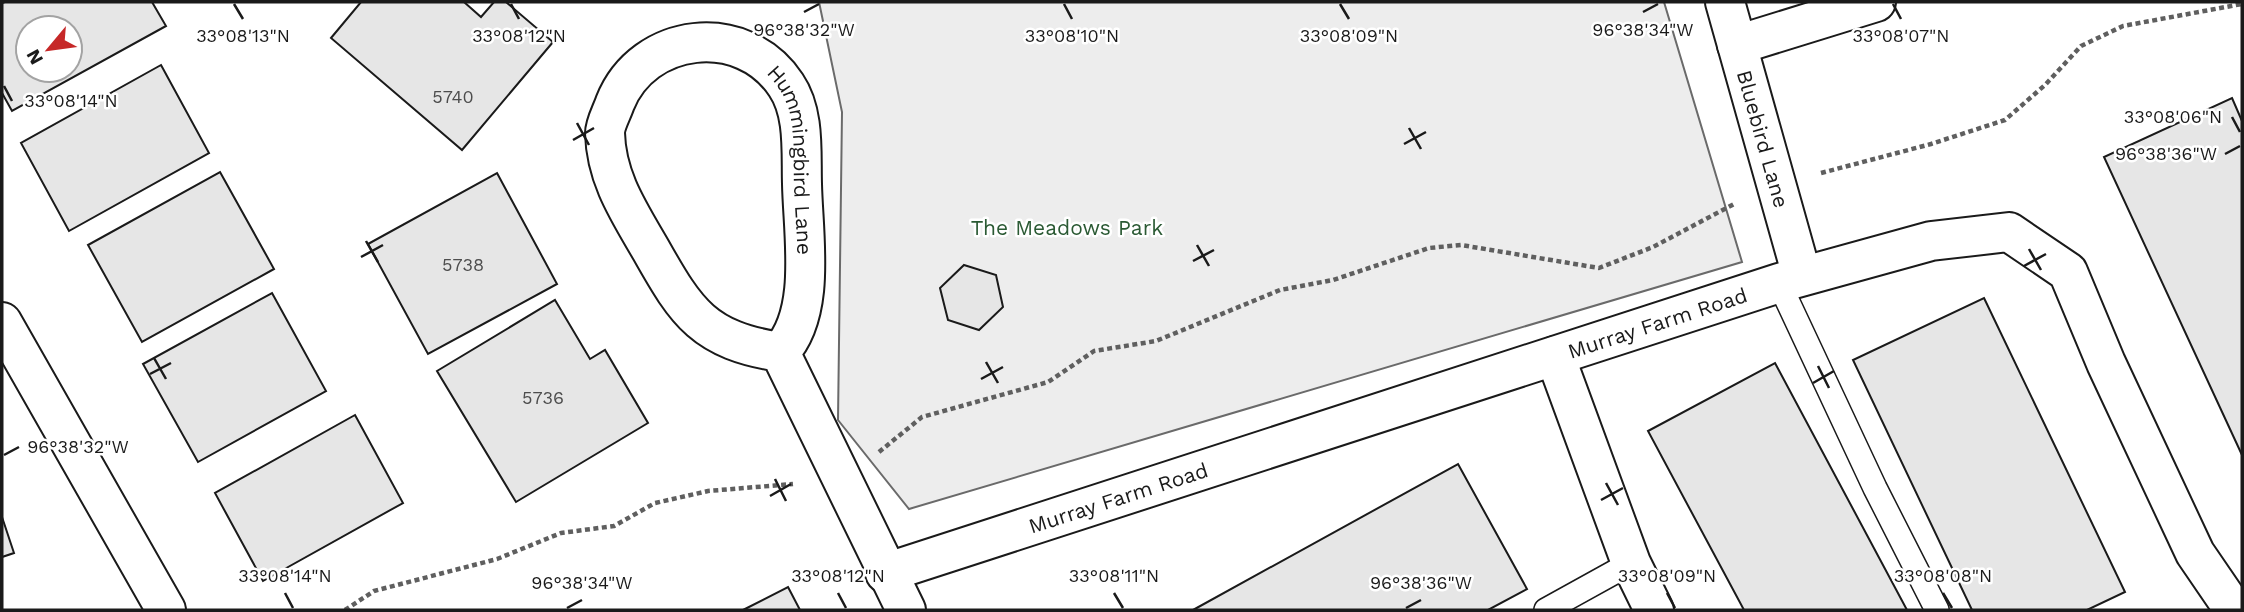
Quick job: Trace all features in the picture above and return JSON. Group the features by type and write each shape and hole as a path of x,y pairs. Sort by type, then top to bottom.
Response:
{"street":[{"name":"Bluebird Lane","path":"1724,2 1776,184 1791,280"},
{"path":"1737,45 1876,2"},
{"name":"Hummingbird Lane","path":"696,41 735,46 765,63 787,86 801,125 804,305 793,338 780,352 745,346 707,328 680,302 612,181 605,130 624,81 653,55 696,41"},
{"name":"Murray Farm Road","path":"885,573 1791,280 1931,241 2008,232 2068,272 2106,363 2195,553 2235,610"},
{"path":"2,322 166,610"},
{"path":"780,352 885,573 906,610"},
{"path":"1555,356 1631,563 1654,610"}],"lane":[{"path":"1791,280 1875,488 1937,610"},
{"path":"1546,610 1631,563"}],"path":[{"path":"345,610 374,591 497,559 561,533 614,526 655,503 708,491 779,488 838,474 878,453 922,417 1048,382 1094,351 1156,341 1280,290 1333,280 1429,248 1461,245 1599,268 1653,247 1704,217 1776,184 1931,144 2005,120 2045,85 2081,47 2123,26 2242,4"}],"shaded area":[{"name":"The Meadows Park","path":"819,2 1664,2 1742,262 909,509 838,420 842,112"}],"building":[{"path":"152,2 166,26 84,71 84,14 14,14 14,84 61,84 12,111 2,93 2,3"},
{"path":"361,2 464,2 481,17 494,2 506,2 553,42 462,150 331,38"},
{"path":"161,65 209,153 69,231 21,143"},
{"path":"2232,98 2242,121 2242,455 2104,157"},
{"path":"220,172 274,269 142,342 88,245"},
{"path":"497,173 557,284 428,354 368,244"},
{"path":"964,265 996,275 1003,307 979,330 948,320 940,288"},
{"path":"272,293 326,391 198,462 143,364"},
{"path":"1984,298 2125,592 2087,610 1972,610 1853,360"},
{"path":"555,300 590,359 605,350 648,423 516,502 437,371"},
{"path":"1775,363 1907,610 1744,610 1648,431"},
{"path":"355,415 403,503 263,581 215,493"},
{"path":"1458,464 1527,589 1488,610 1193,610"},
{"path":"2,517 14,553 2,557"},
{"path":"788,587 800,610 743,610"}]}
